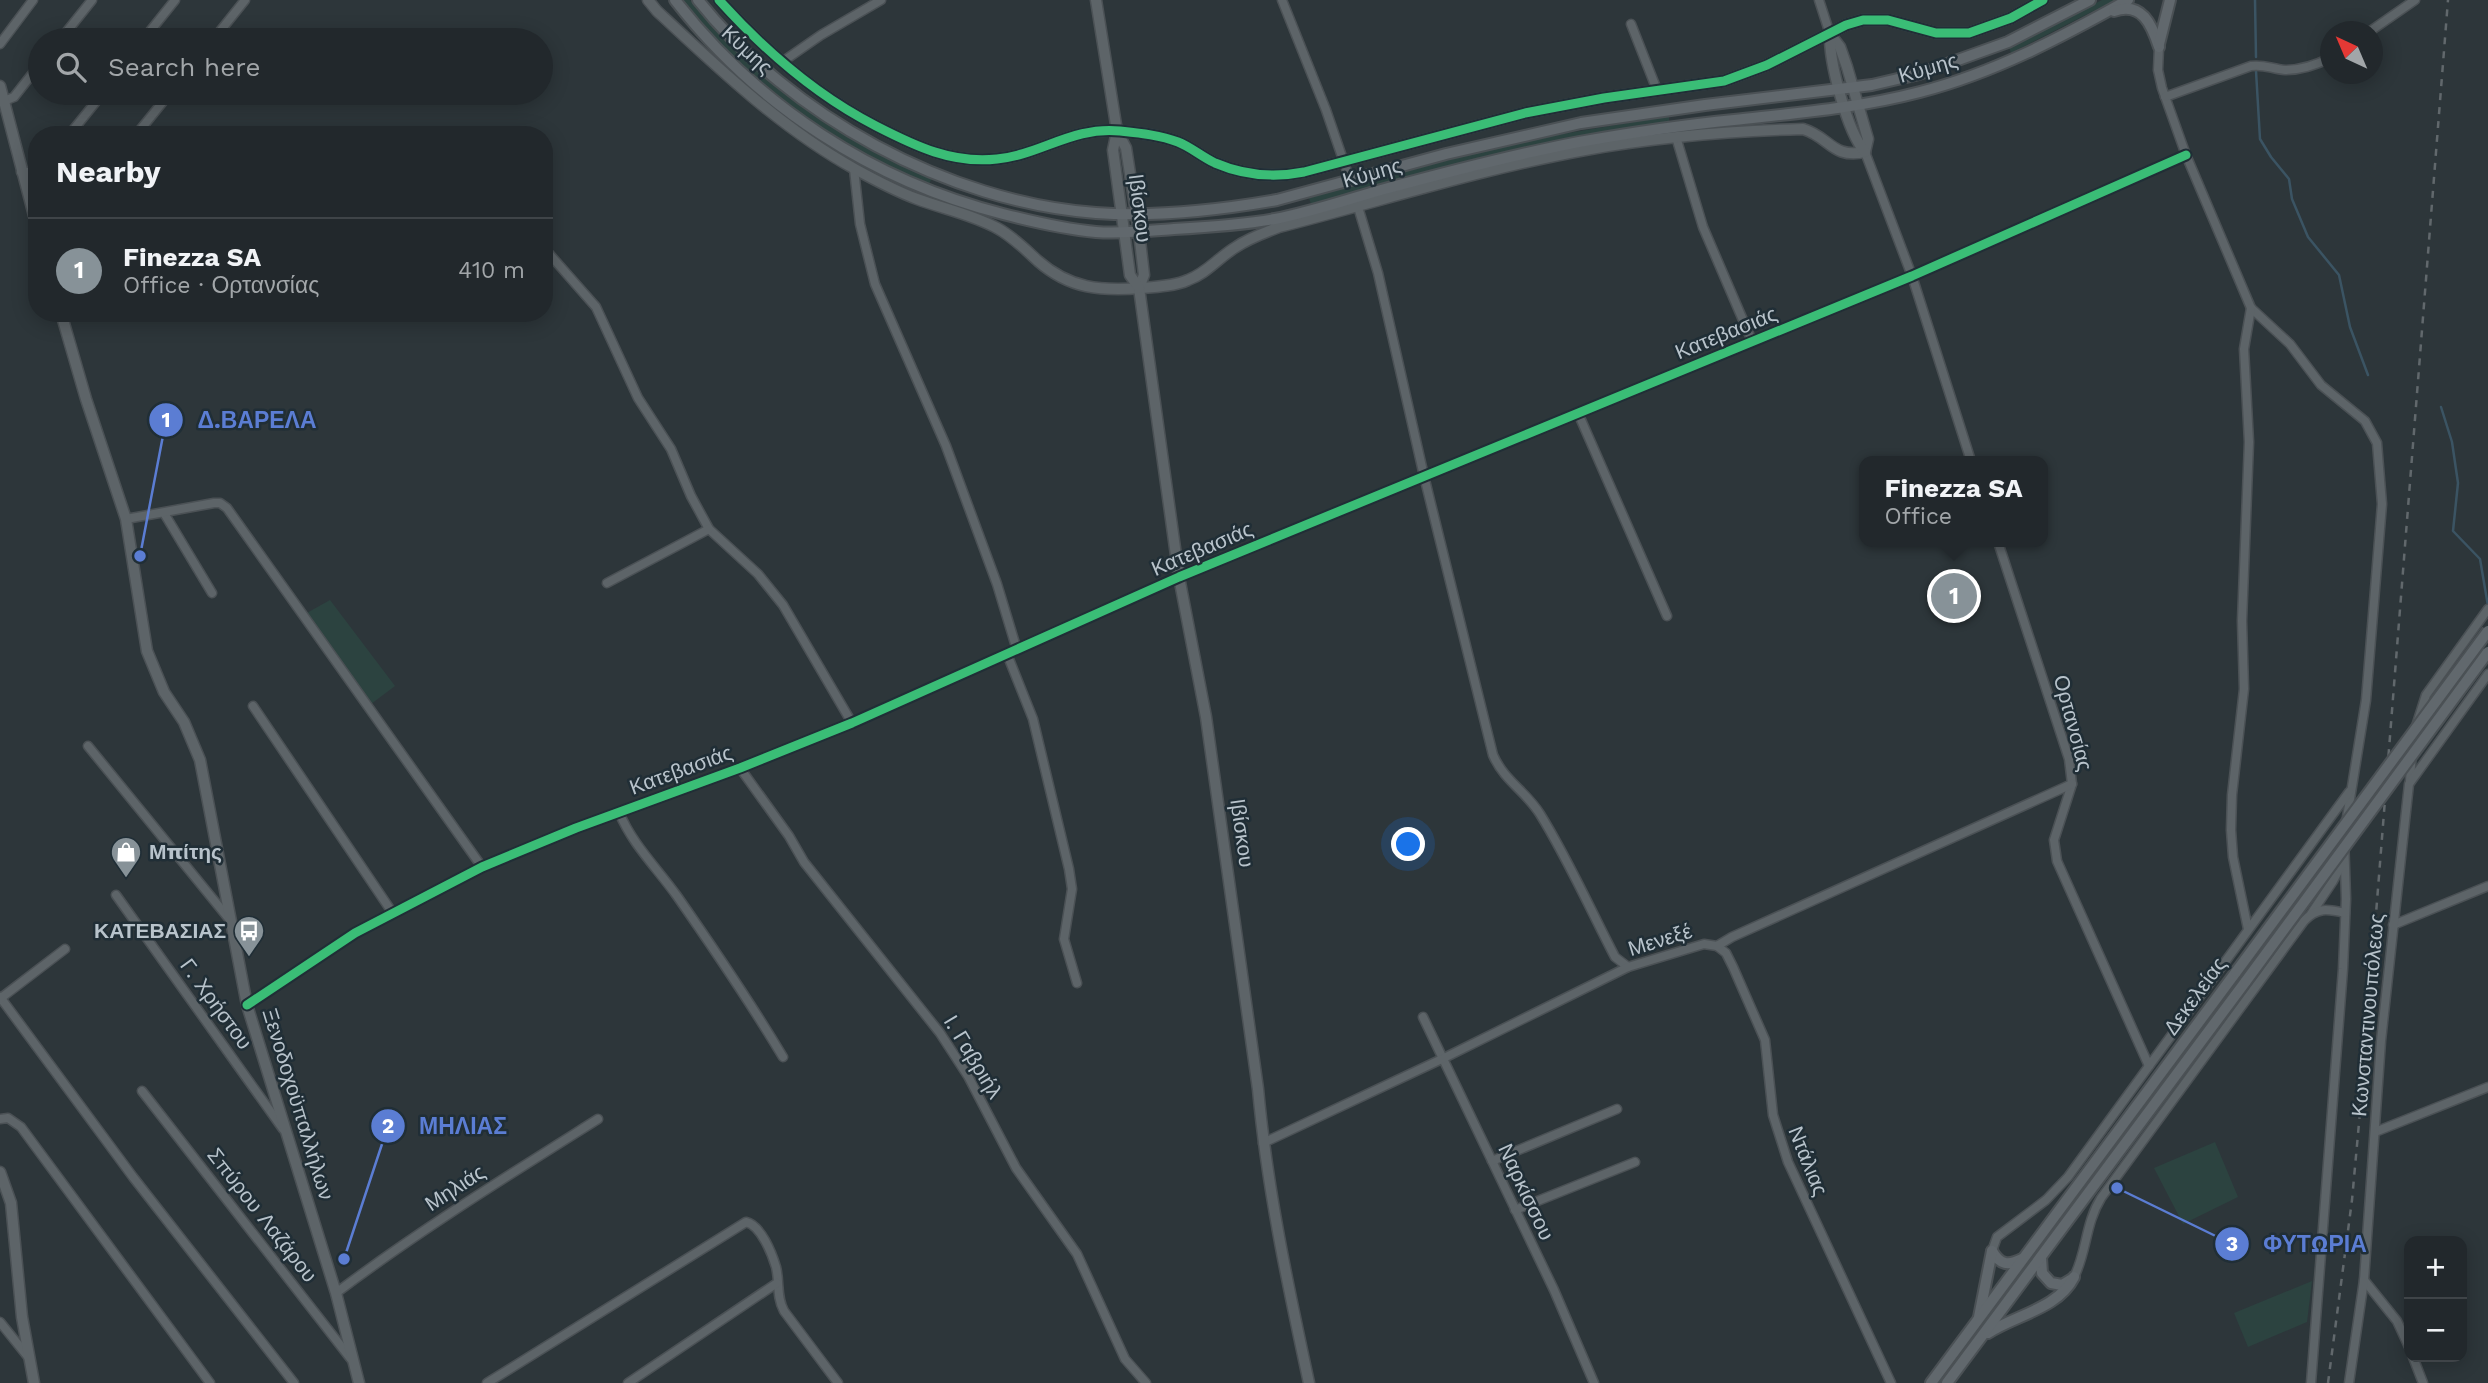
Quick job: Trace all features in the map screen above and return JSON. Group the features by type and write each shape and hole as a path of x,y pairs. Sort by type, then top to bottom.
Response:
{"main road":[{"name":"Κύμης","path":"675,0 705,38 756,86 809,127 864,161 927,189 990,211 1062,227 1124,233 1225,226 1279,219 1451,171 1582,142 1706,123 1845,107 1923,92 2022,55 2127,0"},
{"name":"Κύμης","path":"698,0 738,46 787,87 842,127 890,154 931,172 993,193 1062,208 1122,215 1252,205 1503,139 1581,123 1705,105 1840,90 1919,74 2008,42 2090,0"},
{"path":"2159,47 2170,0"},
{"path":"2096,18 2122,8 2136,11 2150,22 2159,47"},
{"name":"Δεκελείας","path":"1931,1383 2488,631"},
{"name":"Δεκελείας","path":"1947,1383 2488,652"},
{"path":"1992,1251 1997,1259 2004,1263 2012,1264 2024,1258"},
{"path":"1978,1321 1992,1251"},
{"path":"2041,1257 2042,1273 2051,1283 2062,1285 2074,1278"},
{"path":"1982,1337 2055,1299 2067,1290 2074,1278"}],"street":[{"path":"0,44 33,0"},
{"path":"70,28 92,0"},
{"path":"153,28 175,0"},
{"path":"223,28 246,0"},
{"path":"648,0 735,82 791,127 854,169 915,198 970,215 998,228 1054,274 1069,283 1088,287 1139,288 1185,282 1256,235 1437,184 1585,150 1706,133 1803,129 1812,132 1839,152 1865,152"},
{"path":"719,0 782,62 824,96 852,114 918,147 955,159 1001,159 1069,136 1117,131 1146,134 1180,143 1217,164 1256,174 1289,175 1525,113 1657,90 1693,87 1744,75 1852,23 1874,19 1936,33 1969,33 2011,18 2043,0"},
{"path":"782,62 821,35 881,0"},
{"name":"Ιβίσκου","path":"1096,0 1117,131 1126,148 1139,232 1144,275 1139,288"},
{"path":"1282,0 1350,180"},
{"path":"1819,0 1830,34 1840,47 1853,88 1868,139 1865,152"},
{"path":"2383,22 2415,0"},
{"path":"1631,24 1657,90"},
{"path":"1830,34 1829,51 1845,107 1912,276 1969,456"},
{"path":"2159,47 2158,70 2165,97 2186,155 2251,308 2290,344 2320,385 2365,421 2377,443 2382,504 2366,700 2344,836 2343,969 2311,1383"},
{"path":"2165,97 2250,66 2264,64 2283,70 2320,63"},
{"path":"4,102 14,97 28,79"},
{"path":"0,86 28,196"},
{"path":"76,126 93,105"},
{"path":"143,126 160,105"},
{"name":"Ιβίσκου","path":"1117,131 1113,150 1130,275 1139,288 1179,577 1206,717 1258,1089 1263,1143 1287,1279 1310,1383"},
{"path":"1676,137 1703,228 1752,341"},
{"name":"Κατεβασιάς","path":"247,1005 344,939 482,867 852,723 1179,577 1912,276 2186,155"},
{"path":"854,169 860,224 875,284 946,446 997,584 1017,650"},
{"path":"21,172 28,172"},
{"path":"1358,207 1378,273 1424,476 1493,755 1507,780 1522,791 1539,813 1615,957 1628,967"},
{"path":"553,258 596,307 638,398 671,449 691,496 709,529 758,574 778,598 852,723"},
{"path":"2248,929 2233,857 2231,830 2232,795 2244,689 2242,621 2249,442 2244,349 2251,308"},
{"name":"Ξενοδοχοϋπαλλήλων","path":"64,322 86,400 126,519 148,651 164,692 184,722 200,760 247,1005 336,1293 359,1383"},
{"path":"1578,413 1667,616"},
{"path":"126,519 214,503 220,503 227,508 482,867"},
{"path":"164,513 212,593"},
{"path":"607,583 709,529"},
{"name":"Ορτανσίας","path":"2000,547 2069,759 2072,784 2054,840 2057,861 2149,1066"},
{"path":"2409,784 2413,736 2426,695 2488,609"},
{"path":"1007,654 1033,719 1069,869 1072,889 1064,939 1077,983"},
{"name":"Κωνσταντινουπόλεως","path":"2349,1383 2364,1280 2381,1041 2409,784 2488,674"},
{"path":"253,706 392,912"},
{"path":"2413,736 2441,739"},
{"path":"88,746 233,923"},
{"name":"Ι. Γαβριήλ","path":"740,768 789,836 804,862 940,1032 968,1076 1016,1168 1077,1254 1125,1359 1146,1383"},
{"name":"Μενεξέ","path":"1263,1143 1628,967 1704,944 1717,946 1744,931 2072,784"},
{"path":"1992,1251 1997,1237 2046,1200 2063,1183 2351,788"},
{"path":"619,812 629,836 727,966 783,1057"},
{"path":"2074,1278 2087,1227 2101,1198 2311,914 2345,857"},
{"path":"2393,925 2488,886"},
{"name":"Γ. Χρήστου","path":"116,895 287,1133"},
{"path":"2311,914 2321,909 2345,913"},
{"name":"Ντάλιας","path":"1717,946 1726,953 1765,1040 1776,1132 1788,1163 1891,1383"},
{"path":"65,949 0,998 132,1177 294,1383"},
{"name":"Ναρκίσσου","path":"1423,1017 1554,1290 1594,1383"},
{"path":"2375,1132 2488,1087"},
{"name":"Σπύρου Λαζάρου","path":"142,1091 353,1361"},
{"path":"1492,1161 1617,1109"},
{"path":"0,1119 8,1118 21,1127 210,1383"},
{"name":"Μηλιάς","path":"336,1293 429,1226 598,1119"},
{"path":"1515,1210 1635,1162"},
{"path":"0,1172 11,1203 22,1317 34,1383"},
{"path":"487,1383 742,1223 752,1223 758,1230 773,1259 778,1300 788,1319 838,1383"},
{"path":"2364,1280 2397,1321 2404,1336"},
{"path":"628,1383 778,1283"},
{"path":"0,1322 29,1358"},
{"path":"2415,1362 2423,1383"}],"green space":[{"path":"682,0 690,0 742,57 799,104 863,144 932,178 929,184 857,150 793,108 735,59"},
{"path":"2102,0 2115,0 2011,53 2009,47"},
{"path":"1669,116 1669,122 1516,149 1311,204 1309,198 1515,142"},
{"path":"330,600 395,686 371,704 305,614"},
{"path":"2215,1142 2238,1197 2183,1224 2154,1168"},
{"path":"2312,1281 2307,1322 2248,1347 2234,1313"}],"waterway":[{"path":"2255,0 2256,57"},
{"path":"2256,71 2260,139 2289,179 2292,199 2308,237 2339,275 2350,327 2368,375"},
{"path":"2441,407 2452,442 2458,483 2453,531 2480,559 2488,606"}],"railway":[{"path":"2328,1383 2352,1200 2363,1079 2448,0"}],"cycle path":[{"path":"719,0 754,37 812,86 876,126 934,152 965,159 997,159 1087,133 1120,131 1171,140 1226,167 1270,175 1304,172 1525,113 1604,98 1724,81 1767,65 1846,25 1863,20 1888,20 1936,33 1969,33 2011,18 2043,0"},
{"path":"247,1005 355,933 482,867 576,828 740,768 852,723 1179,577 1912,276 2186,155"}],"place":[{"name":"Δ.ΒΑΡΕΛΑ","path":"140,556"},
{"name":"Finezza SA","path":"1954,596"},
{"name":"Μπίτης","path":"126,879"},
{"name":"ΚΑΤΕΒΑΣΙΑΣ","path":"249,958"},
{"name":"ΦΥΤΩΡΙΑ","path":"2117,1188"},
{"name":"ΜΗΛΙΑΣ","path":"344,1259"}]}
